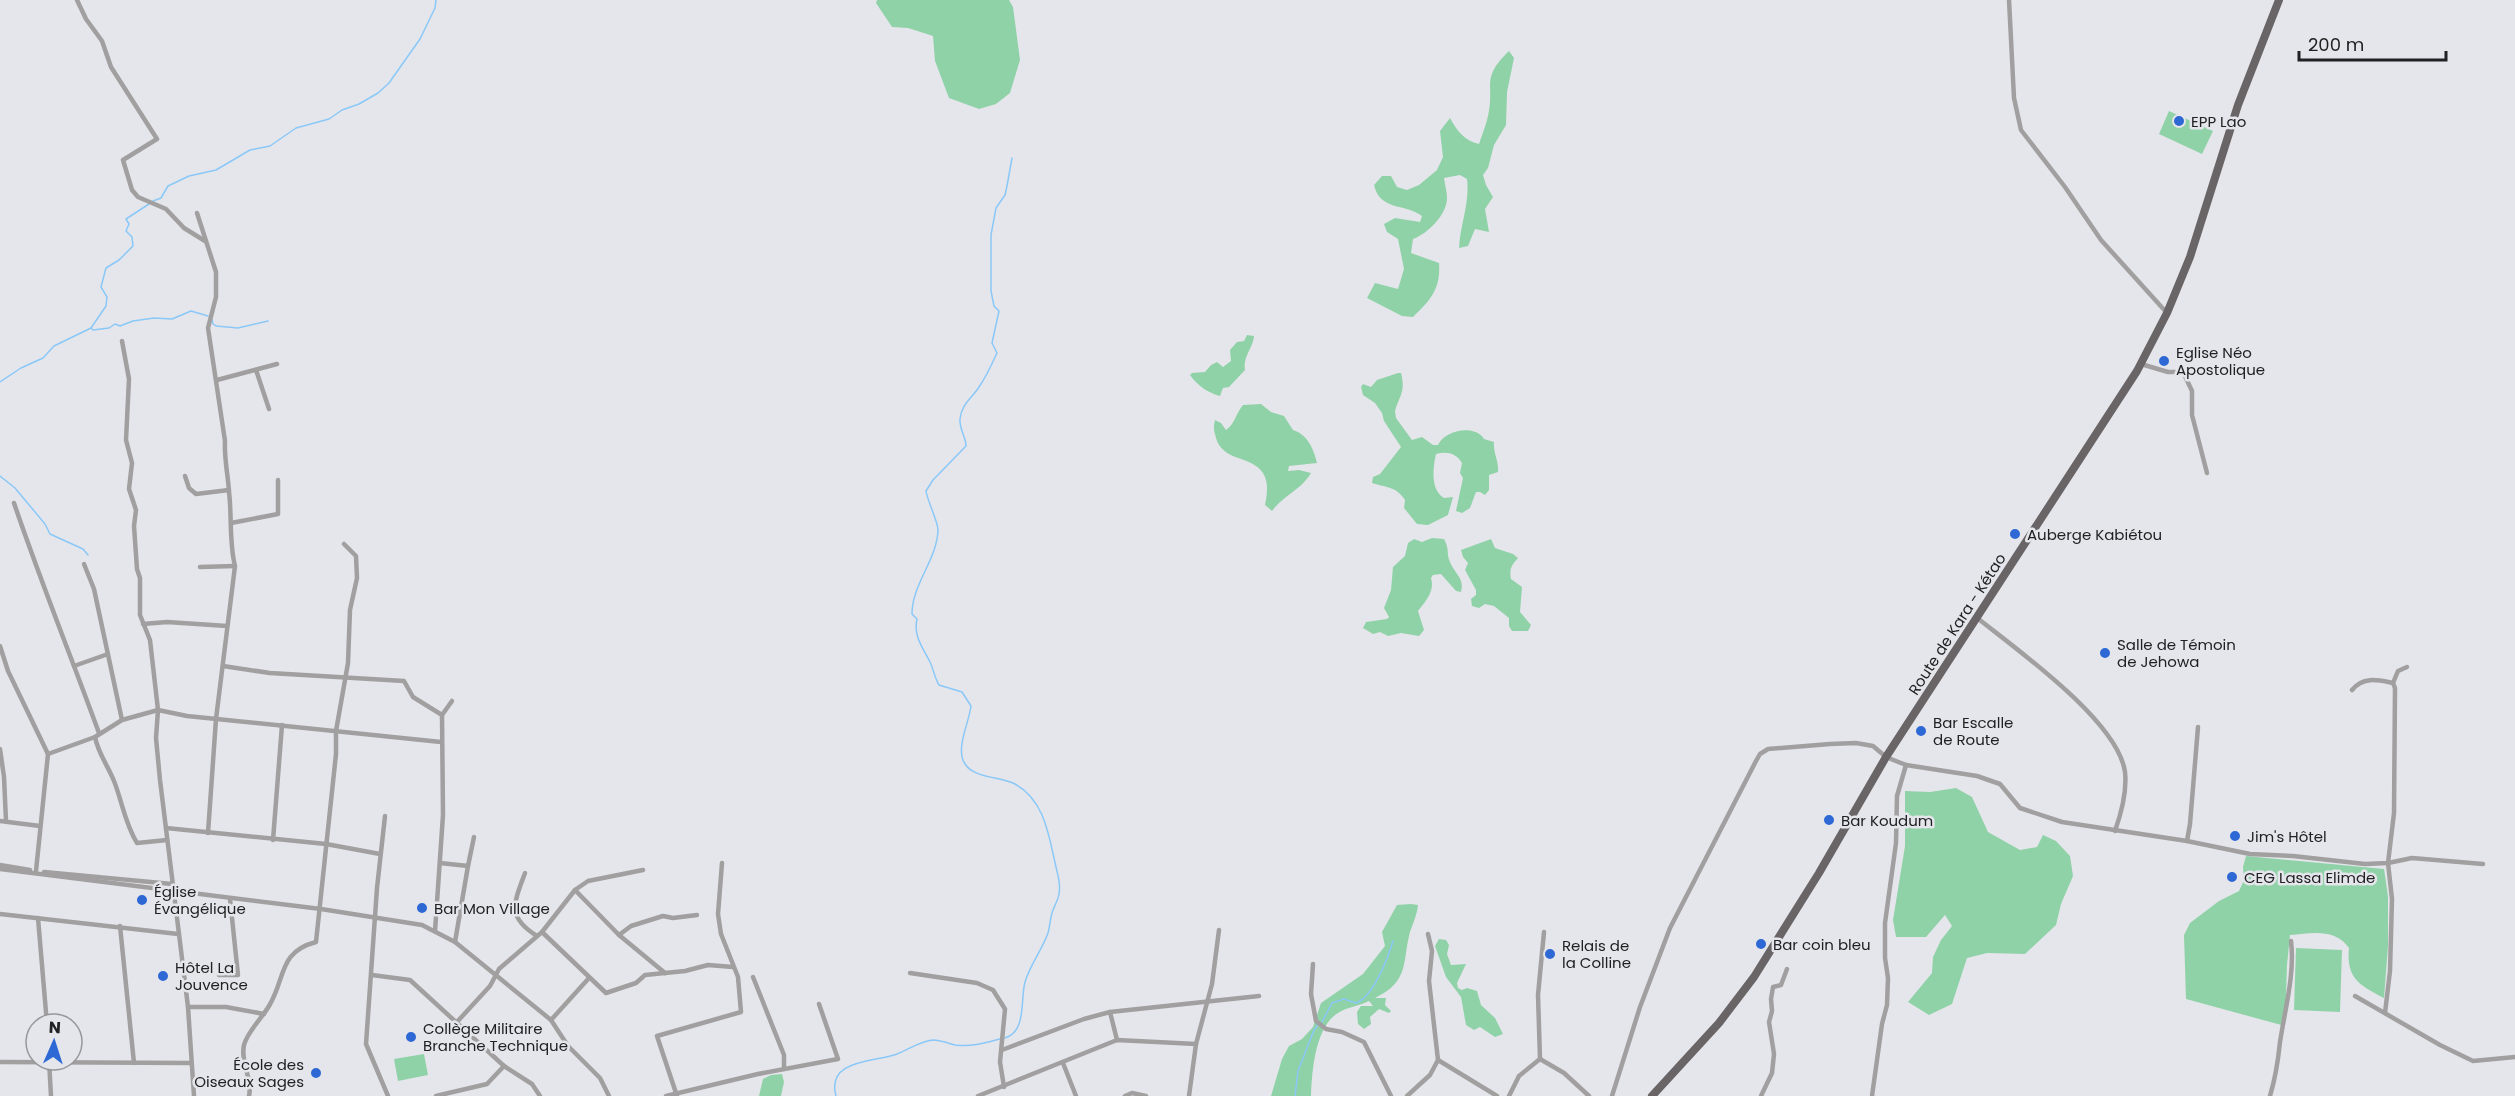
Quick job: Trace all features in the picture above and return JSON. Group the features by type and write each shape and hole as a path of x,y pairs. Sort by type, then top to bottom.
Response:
{"main road":[{"name":"Route de Kara - Kétao","path":"1652,1096 1719,1023 1754,977 1819,873 1886,757 2141,364 2167,312 2190,256 2242,95 2279,0"}],"street":[{"path":"77,0 86,19 102,41 111,67 157,139 123,160 132,189 138,196 166,209 184,228 205,241"},
{"path":"2008,0 2014,98 2021,130 2065,187 2101,240 2167,312"},
{"path":"197,213 216,272 216,297 207,328 217,380 229,490 232,556 235,566 216,719 207,832"},
{"path":"122,341 129,379 126,440 132,463 129,489 136,510 134,526 137,569 140,578 140,615 150,640 158,710 156,738 172,890 188,1007 194,1096"},
{"path":"217,380 277,364"},
{"path":"2141,364 2168,372 2183,372 2192,391 2192,415 2207,472"},
{"path":"256,370 269,409"},
{"path":"185,476 189,488 196,494 229,490"},
{"path":"231,523 278,514 278,480"},
{"path":"14,503 42,586 58,619 74,666 97,735 97,749 114,781 132,835 137,843 167,840"},
{"path":"249,1096 250,1089 243,1056 244,1043 271,1002 285,964 300,946 316,942 336,754 336,731 348,663 350,610 357,578 356,556 344,544"},
{"path":"84,564 94,589 122,720"},
{"path":"200,567 235,566"},
{"path":"1976,617 2070,692 2103,729 2119,753 2125,774 2115,831"},
{"path":"143,624 167,622 227,626"},
{"path":"0,646 8,671 48,754 36,871"},
{"path":"74,666 108,654"},
{"path":"223,666 270,673 404,681 413,697 442,716"},
{"path":"2385,1013 2390,971 2392,899 2388,863 2394,813 2393,683 2398,671 2407,667"},
{"path":"2352,690 2364,680 2380,679 2393,683"},
{"path":"435,931 443,802 442,716 452,701"},
{"path":"48,754 97,735 122,720 158,710 216,719 441,742"},
{"path":"273,840 282,725"},
{"path":"2187,841 2198,727"},
{"path":"1612,1096 1640,1006 1670,928 1760,754 1768,749 1856,743 1873,746 1886,757 1906,765 1977,776 2000,784 2020,808 2062,822 2088,824 2115,831 2187,841 2250,854 2365,864 2388,863 2412,858 2483,864"},
{"path":"0,749 4,777 3,821 40,826"},
{"path":"1872,1096 1882,1024 1887,1005 1886,922 1896,850 1897,796 1906,765"},
{"path":"385,816 380,854 366,1044 388,1096"},
{"path":"166,828 326,844 380,854"},
{"path":"455,942 474,837"},
{"path":"676,1094 657,1036 741,1012 738,977 721,934 718,914 722,862"},
{"path":"440,863 468,866"},
{"path":"0,867 172,884"},
{"path":"0,867 230,899 321,909 422,925 455,942 551,1020 568,1046 600,1078 609,1096"},
{"path":"456,1023 490,986 499,969 539,934 575,890 588,880 643,870"},
{"path":"525,873 515,900 517,918 522,927 539,934 606,993 636,982 645,975 685,971 708,965 733,967"},
{"path":"575,890 619,935 665,973"},
{"path":"219,975 238,975 230,899"},
{"path":"0,914 178,934"},
{"path":"619,935 631,926 663,916 673,918 697,915"},
{"path":"38,918 45,1012"},
{"path":"120,926 134,1062"},
{"path":"1189,1096 1196,1044 1208,1002 1220,930"},
{"path":"1540,1059 1538,995 1544,932"},
{"path":"1407,1096 1430,1075 1438,1060 1429,981 1432,951 1428,934"},
{"path":"2270,1096 2279,1067 2280,1043 2288,1004 2291,941"},
{"path":"1312,964 1311,994 1316,1020 1326,1029 1342,1032 1364,1042 1391,1096"},
{"path":"1761,1096 1772,1072 1774,1054 1769,1022 1773,987 1781,985 1787,969"},
{"path":"910,973 977,983 993,990 1005,1009 1000,1062 1004,1086"},
{"path":"372,975 410,980 504,1066 532,1084 540,1096"},
{"path":"753,977 784,1055 784,1069"},
{"path":"551,1020 589,978"},
{"path":"1002,1050 1084,1019 1110,1012 1259,996"},
{"path":"2355,996 2473,1061 2515,1057"},
{"path":"666,1096 838,1059 819,1004"},
{"path":"188,1007 226,1007 264,1014"},
{"path":"1110,1012 1117,1040"},
{"path":"978,1096 1117,1040 1196,1044"},
{"path":"1509,1096 1519,1076 1540,1059"},
{"path":"1540,1059 1564,1073 1589,1096"},
{"path":"1438,1060 1497,1096"},
{"path":"0,1062 24,1062"},
{"path":"84,1062 191,1063"},
{"path":"1063,1063 1076,1096"},
{"path":"436,1096 487,1084 504,1066"},
{"path":"50,1072 51,1096"},
{"path":"1125,1096 1146,1096"}],"green space":[{"path":"877,0 1009,0 1013,7 1020,60 1010,93 996,104 979,109 949,98 935,61 933,36 908,28 892,27 876,3"},
{"path":"1509,51 1514,58 1507,92 1506,125 1494,145 1488,168 1483,175 1493,197 1485,209 1489,232 1475,229 1468,246 1459,248 1467,197 1467,179 1460,175 1444,178 1447,198 1444,211 1430,228 1413,239 1411,253 1439,263 1436,287 1430,299 1413,317 1402,316 1367,298 1375,283 1398,289 1404,269 1398,239 1387,232 1384,224 1395,218 1420,222 1422,216 1387,203 1377,193 1374,185 1382,176 1391,176 1397,187 1407,190 1419,185 1437,170 1443,157 1440,131 1450,118 1462,135 1479,144 1490,105 1491,75"},
{"path":"2169,111 2213,131 2202,154 2159,134"},
{"path":"1247,335 1254,336 1245,360 1245,370 1229,387 1223,388 1220,396 1203,388 1190,375 1205,372 1217,362 1223,367 1231,361 1230,350 1237,342 1244,341"},
{"path":"1401,373 1403,385 1395,411 1396,418 1412,440 1422,437 1433,445 1438,445 1447,436 1467,430 1494,442 1498,472 1489,475 1489,490 1485,495 1476,492 1470,508 1462,513 1456,511 1463,478 1460,473 1462,463 1451,454 1436,454 1434,472 1436,489 1444,498 1453,497 1448,515 1428,525 1417,524 1404,508 1405,500 1398,492 1372,483 1373,477 1380,474 1401,447 1384,421 1382,413 1375,403 1363,395 1361,387 1363,384 1371,387 1377,380"},
{"path":"1261,404 1271,412 1284,416 1293,430 1306,439 1312,447 1317,463 1289,466 1288,471 1299,470 1311,473 1272,511 1265,505 1267,485 1263,473 1252,463 1225,451 1216,438 1214,429 1215,420 1221,423 1226,430 1229,428 1243,405"},
{"path":"1432,538 1444,539 1450,562 1462,583 1461,592 1456,591 1441,574 1433,575 1431,592 1418,611 1424,630 1419,636 1401,633 1388,636 1380,632 1373,634 1363,628 1366,622 1389,617 1384,608 1391,590 1393,567 1405,556 1408,543 1414,539 1422,542"},
{"path":"1491,539 1495,548 1518,558 1510,575 1511,579 1522,587 1520,612 1531,625 1528,631 1512,631 1509,618 1494,606 1485,604 1479,608 1472,606 1471,599 1476,595 1476,590 1465,570 1468,563 1461,550"},
{"path":"1956,788 1972,797 1988,832 2020,850 2037,847 2043,835 2056,841 2070,856 2073,876 2061,904 2056,925 2025,954 1987,953 1967,958 1952,1004 1929,1015 1908,1002 1932,973 1933,957 1941,940 1952,926 1945,915 1926,937 1896,937 1893,920 1905,846 1905,791 1930,792"},
{"path":"2246,856 2384,869 2388,896 2388,946 2384,998 2361,984 2352,974 2349,948 2343,942 2337,937 2315,933 2290,935 2285,1026 2186,999 2184,935 2190,923 2219,901 2239,891 2244,880 2243,867"},
{"path":"1397,905 1418,905 1403,970 1394,985 1375,998 1386,998 1385,1005 1391,1011 1389,1013 1379,1009 1370,1017 1371,1024 1364,1029 1358,1024 1357,1012 1361,1006 1373,1006 1369,1001 1338,1013 1324,1028 1316,1050 1311,1096 1271,1096 1282,1059 1289,1046 1302,1039 1313,1027 1321,1003 1363,974 1385,946 1382,932"},
{"path":"1439,939 1446,940 1449,945 1447,954 1451,965 1466,964 1457,983 1458,988 1477,991 1481,1005 1495,1018 1503,1034 1495,1037 1480,1027 1474,1030 1466,1025 1461,997 1446,977 1435,946"},
{"path":"2296,948 2342,950 2340,1012 2294,1010"},
{"path":"424,1054 428,1075 398,1081 394,1059"},
{"path":"782,1074 784,1082 781,1096 759,1096 763,1079 771,1075"}],"waterway":[{"path":"153,201 161,198 168,186 189,176 216,170 250,150 270,146 296,128 329,119 342,110 359,104 378,93 389,83 420,39 435,8 436,0"},
{"path":"1005,1038 1017,1029 1020,1022 1025,982 1048,933 1052,913 1059,896 1060,887 1051,844 1039,809 1025,791 1009,781 981,775 969,769 965,764 961,751 971,706 962,692 939,685 919,642 916,631 917,619 912,614 916,592 937,541 938,530 926,491 933,480 966,446 961,426 961,414 984,379 997,353 992,343 999,311 994,306 991,291 991,235 996,208 1005,195 1012,158"},
{"path":"0,382 21,368 43,358 54,346 91,328 106,306 107,297 101,287 106,268 119,260 133,246 132,237 126,231 129,224 126,219 149,204"},
{"path":"91,328 93,330 109,328 115,324 120,326 133,321 154,318 172,319 191,311 208,316"},
{"path":"212,319 216,326 238,328 268,321"},
{"path":"0,476 15,488 45,524 50,534 83,549 88,555"},
{"path":"1322,1022 1332,1003 1344,999 1356,1003 1368,993 1384,967 1393,941"},
{"path":"1295,1096 1298,1071 1318,1025"},
{"path":"836,1096 835,1084 838,1075 853,1065 894,1055 928,1041 936,1040 955,1045 967,1045 1000,1039"}],"place":[{"name":"EPP Lao","path":"2179,121"},
{"name":"Eglise Néo Apostolique","path":"2164,361"},
{"name":"Auberge Kabiétou","path":"2015,534"},
{"name":"Salle de Témoin de Jehowa","path":"2105,653"},
{"name":"Bar Escalle de Route","path":"1921,731"},
{"name":"Bar Koudum","path":"1829,820"},
{"name":"Jim's Hôtel","path":"2235,836"},
{"name":"CEG Lassa Elimde","path":"2232,877"},
{"name":"Église Évangélique","path":"142,900"},
{"name":"Bar Mon Village","path":"422,908"},
{"name":"Bar coin bleu","path":"1761,944"},
{"name":"Relais de la Colline","path":"1550,954"},
{"name":"Hôtel La Jouvence","path":"163,976"},
{"name":"Collège Militaire Branche Technique","path":"411,1037"},
{"name":"École des Oiseaux Sages","path":"316,1073"}]}
